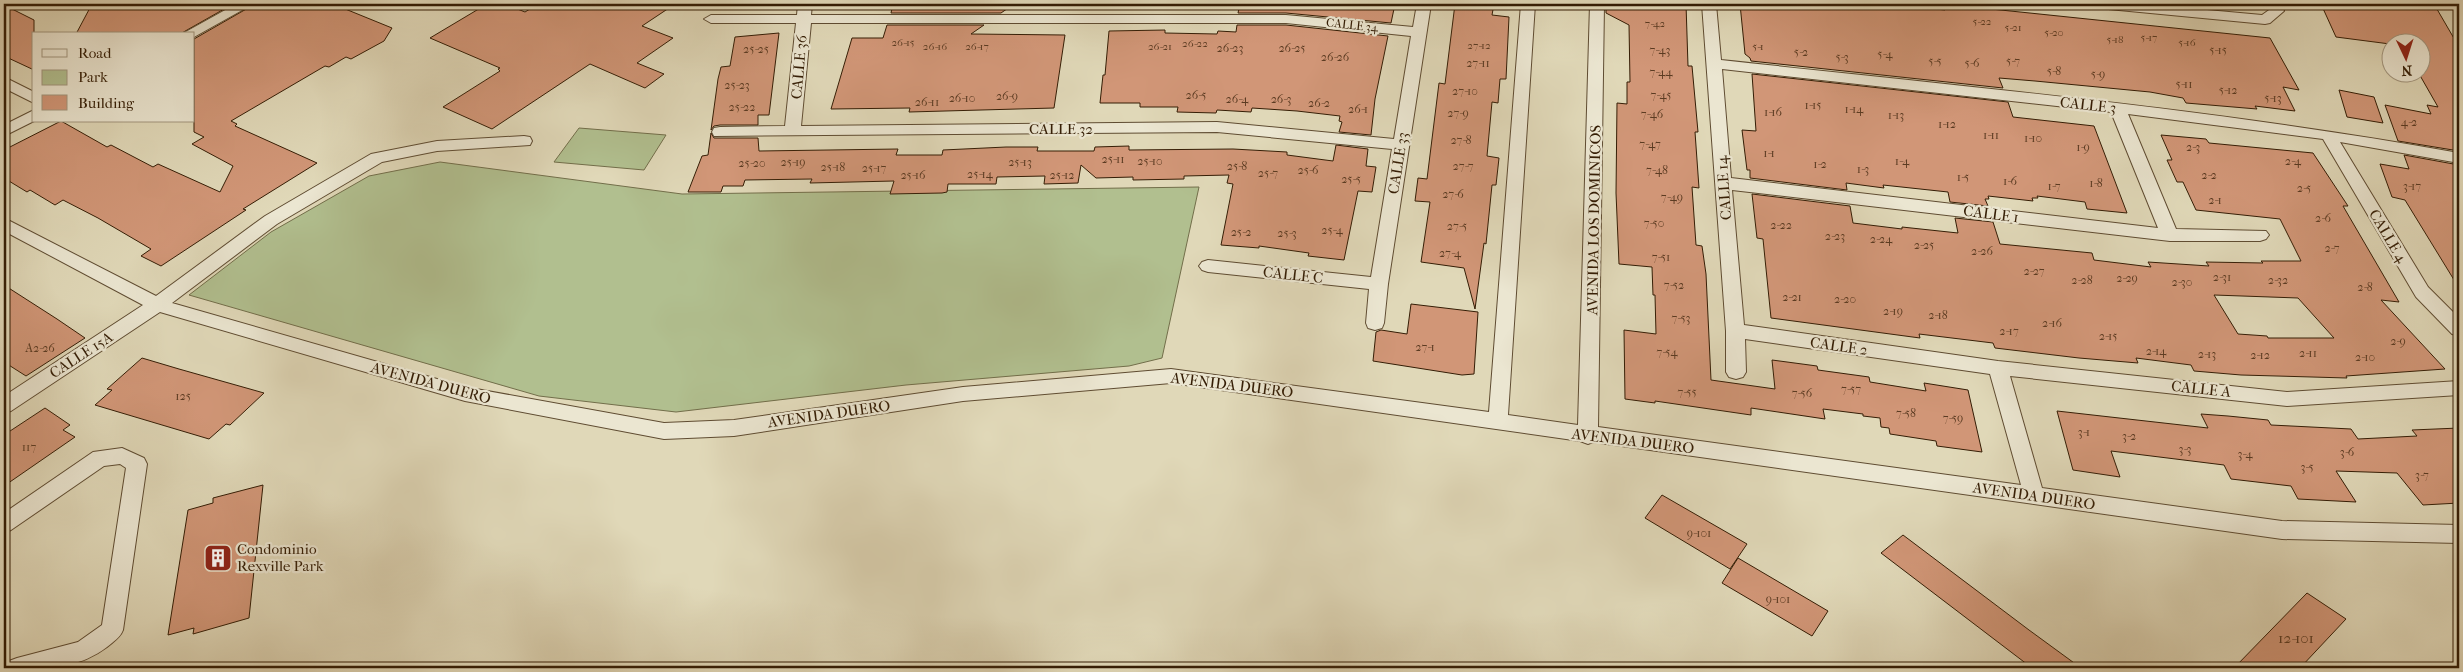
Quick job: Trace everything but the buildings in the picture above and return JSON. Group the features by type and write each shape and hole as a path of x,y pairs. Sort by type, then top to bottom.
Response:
{"street":[{"path":"193,32 246,4"},
{"name":"CALLE 33","path":"1375,323 1379,284 1424,4"},
{"path":"1498,422 1528,4"},
{"name":"AVENIDA LOS DOMINICOS","path":"1588,436 1597,4"},
{"name":"CALLE 14","path":"1709,4 1735,331 1736,372"},
{"path":"2098,4 2266,20 2277,11 2274,4"},
{"name":"CALLE 34","path":"711,20 804,11 1286,19 1420,32"},
{"name":"CALLE 36","path":"793,131 804,11"},
{"name":"CALLE 3","path":"1714,64 2117,108 2328,135 2459,158"},
{"path":"4,82 32,97"},
{"path":"2117,108 2170,235"},
{"path":"4,132 32,117"},
{"name":"CALLE 32","path":"720,132 1217,127 1401,145"},
{"name":"CALLE 4","path":"2328,135 2422,292 2459,329"},
{"name":"CALLE 15A","path":"4,406 158,305 271,220 377,158 437,146 524,141"},
{"name":"CALLE 1","path":"1723,183 2170,235 2260,235"},
{"name":"AVENIDA DUERO","path":"4,224 158,305 465,394 664,431 734,428 963,394 1171,376 1258,386 1588,436 1806,463 2282,530 2459,534"},
{"name":"CALLE C","path":"1208,266 1379,284"},
{"name":"CALLE 2","path":"1735,331 1943,360"},
{"name":"CALLE A","path":"1943,360 1998,368 2287,399 2459,388"},
{"path":"1998,368 2034,496"},
{"path":"4,524 100,458 122,456 137,464 112,630 84,651 17,668"}],"green space":[{"path":"579,128 666,135 644,170 554,162"},
{"path":"440,162 682,194 1199,187 1162,358 1129,366 906,385 676,412 539,396 189,295 271,232 369,176"}],"place":[{"name":"Condominio Rexville Park","path":"218,558"}]}
